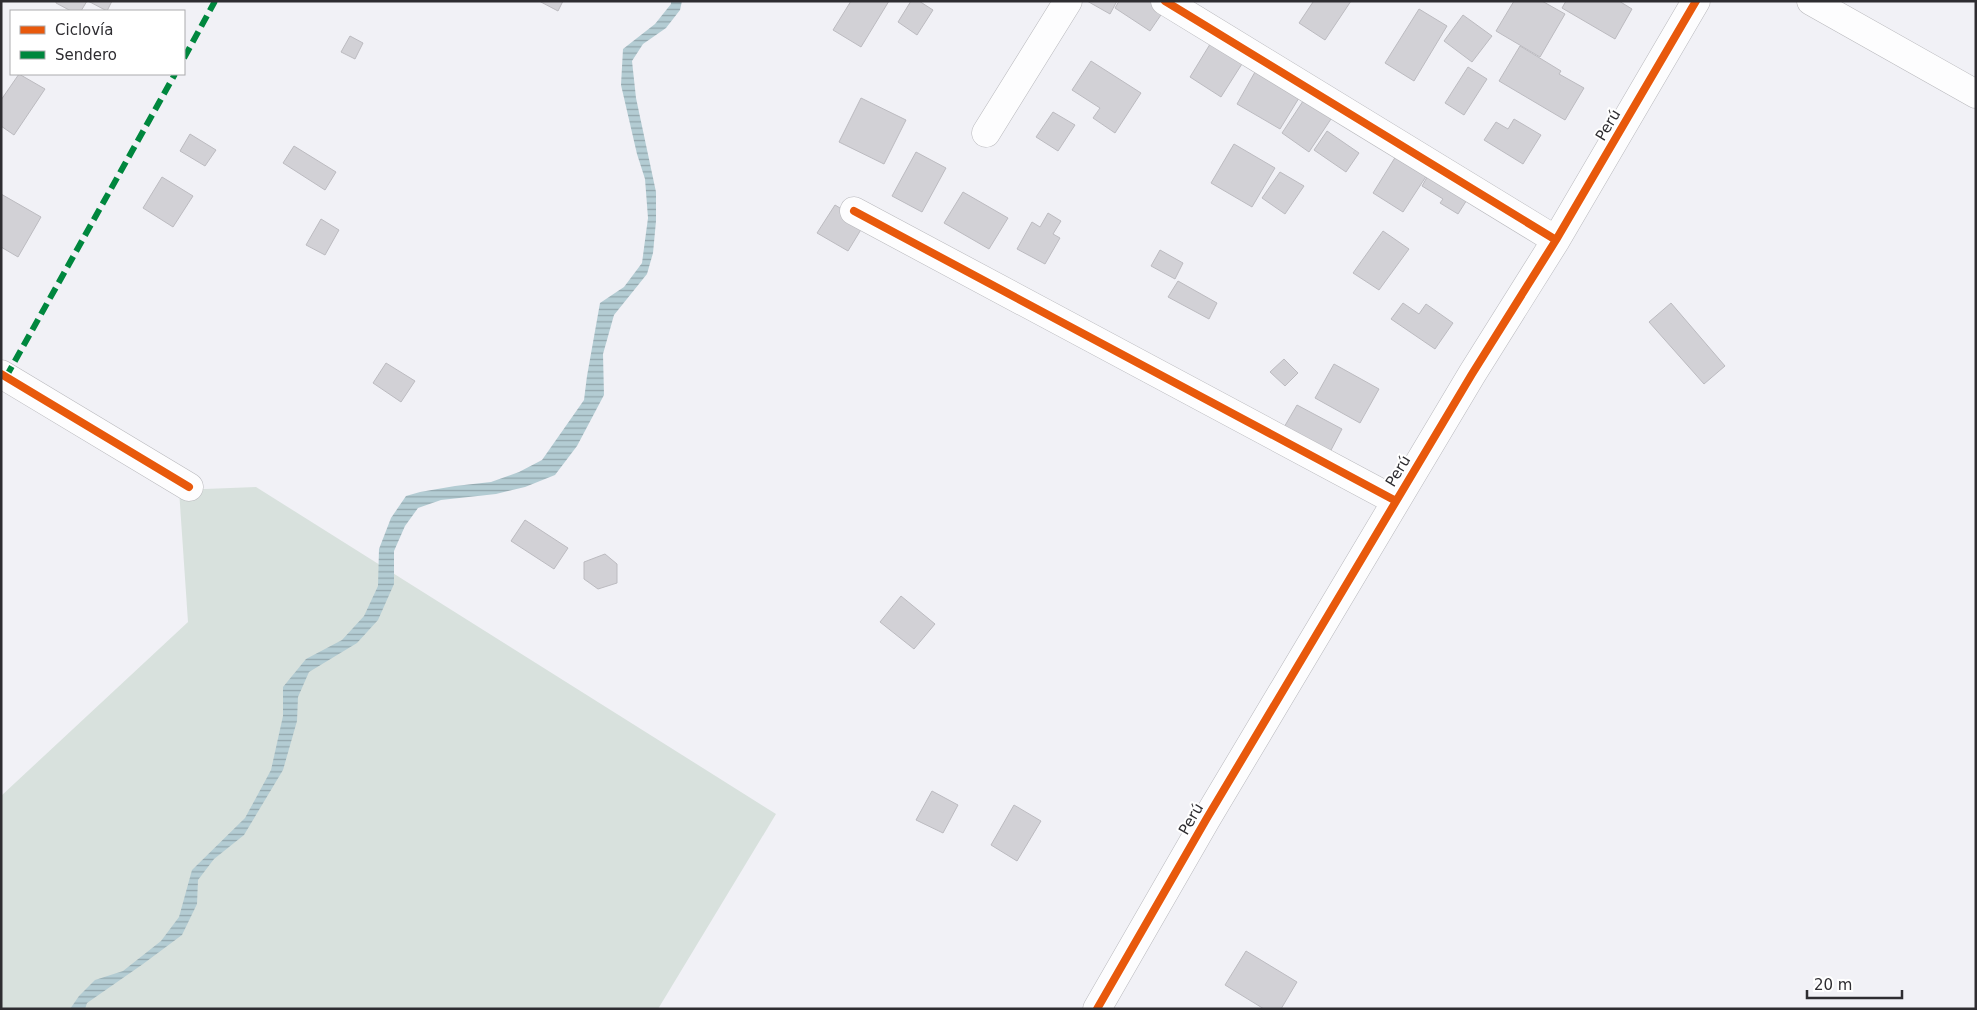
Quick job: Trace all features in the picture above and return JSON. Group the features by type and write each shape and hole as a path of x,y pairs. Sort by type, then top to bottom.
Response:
{"street":[{"path":"986,133 1068,1"},
{"path":"1164,1 1556,240"},
{"name":"Perú","path":"1097,1009 1207,818 1467,383 1556,240 1696,1"},
{"path":"1811,1 1976,94"},
{"path":"854,211 1396,501"},
{"path":"1,374 190,487"}],"shaded area":[{"path":"256,487 776,814 658,1009 1,1009 1,796 188,622 179,490"}],"water":[{"path":"671,1 682,1 680,10 666,28 643,44 632,61 636,98 656,192 653,253 647,274 614,315 603,354 604,395 577,446 555,475 525,487 496,494 441,500 418,508 405,526 394,551 394,584 378,620 357,643 309,672 298,697 297,721 283,770 244,835 214,859 198,880 197,904 182,935 87,1003 85,1009 70,1009 79,996 95,980 123,971 161,941 179,917 192,870 245,818 271,770 283,716 283,687 306,659 342,640 364,616 378,586 379,549 391,518 406,496 455,486 491,482 519,472 542,460 584,400 600,303 624,287 642,263 648,218 645,179 637,154 621,85 623,49 655,24 671,4"}],"building":[{"path":"56,1 87,1 82,10 69,10 56,3"},
{"path":"88,1 112,1 108,10"},
{"path":"539,1 563,1 558,11"},
{"path":"851,1 889,1 861,47 833,30"},
{"path":"911,1 919,1 933,10 917,35 898,22"},
{"path":"1087,1 1117,1 1110,14"},
{"path":"1119,1 1153,1 1165,9 1150,31 1115,8"},
{"path":"1312,1 1351,1 1325,40 1299,23"},
{"path":"1514,1 1542,1 1565,14 1540,57 1496,31"},
{"path":"1566,1 1619,1 1632,9 1615,39 1562,8"},
{"path":"1419,9 1447,26 1414,81 1385,63"},
{"path":"1463,15 1492,36 1472,62 1444,41"},
{"path":"350,36 363,43 355,59 341,52"},
{"path":"1215,36 1247,56 1221,97 1190,77"},
{"path":"1520,46 1561,71 1559,74 1584,88 1565,120 1499,81"},
{"path":"1091,61 1141,93 1115,133 1093,118 1100,108 1072,90"},
{"path":"1468,67 1487,79 1464,115 1445,103"},
{"path":"1255,72 1299,98 1280,129 1237,104"},
{"path":"18,75 45,89 14,135 1,126 1,100"},
{"path":"1307,95 1335,113 1309,152 1282,133"},
{"path":"861,98 906,120 884,164 839,142"},
{"path":"1053,112 1075,125 1058,151 1036,137"},
{"path":"1514,119 1541,135 1523,164 1484,140 1496,122 1508,129"},
{"path":"1327,131 1359,153 1346,172 1314,150"},
{"path":"190,134 216,150 205,166 180,151"},
{"path":"1234,144 1275,168 1252,207 1211,183"},
{"path":"294,146 336,172 325,190 283,163"},
{"path":"916,152 946,168 922,212 892,196"},
{"path":"1396,156 1427,175 1403,212 1373,193"},
{"path":"1280,172 1304,186 1285,214 1262,198"},
{"path":"1430,172 1470,195 1458,214 1440,203 1443,199 1422,186"},
{"path":"162,177 193,196 173,227 143,208"},
{"path":"963,192 1008,218 989,249 944,223"},
{"path":"1,194 41,217 18,257 1,247"},
{"path":"835,205 865,223 848,251 817,233"},
{"path":"1048,213 1061,221 1053,234 1060,238 1045,264 1017,249 1032,222 1040,227"},
{"path":"321,219 339,230 325,255 306,245"},
{"path":"1383,231 1409,249 1379,290 1353,273"},
{"path":"1160,250 1183,263 1175,279 1151,266"},
{"path":"1178,281 1217,303 1209,319 1168,297"},
{"path":"1403,303 1419,314 1426,304 1453,323 1435,349 1391,319"},
{"path":"1671,303 1725,366 1704,384 1649,322"},
{"path":"1284,359 1298,373 1285,386 1270,372"},
{"path":"386,363 415,381 401,402 373,383"},
{"path":"1334,364 1379,389 1360,423 1315,398"},
{"path":"1297,405 1342,429 1329,454 1283,429"},
{"path":"525,520 568,548 554,569 511,541"},
{"path":"605,554 617,564 617,583 598,589 584,579 584,562"},
{"path":"901,596 935,624 914,649 880,622"},
{"path":"932,791 958,805 943,833 916,820"},
{"path":"1014,805 1041,821 1017,861 991,845"},
{"path":"1246,951 1297,982 1281,1009 1264,1009 1225,985"}],"marked path":[{"path":"185,56 215,1"},
{"path":"6,377 174,75"}],"cycle path":[{"path":"1165,1 1556,240"},
{"path":"1097,1009 1207,818 1472,374 1556,240 1696,1"},
{"path":"854,211 1396,501"},
{"path":"1,374 189,487"}]}
